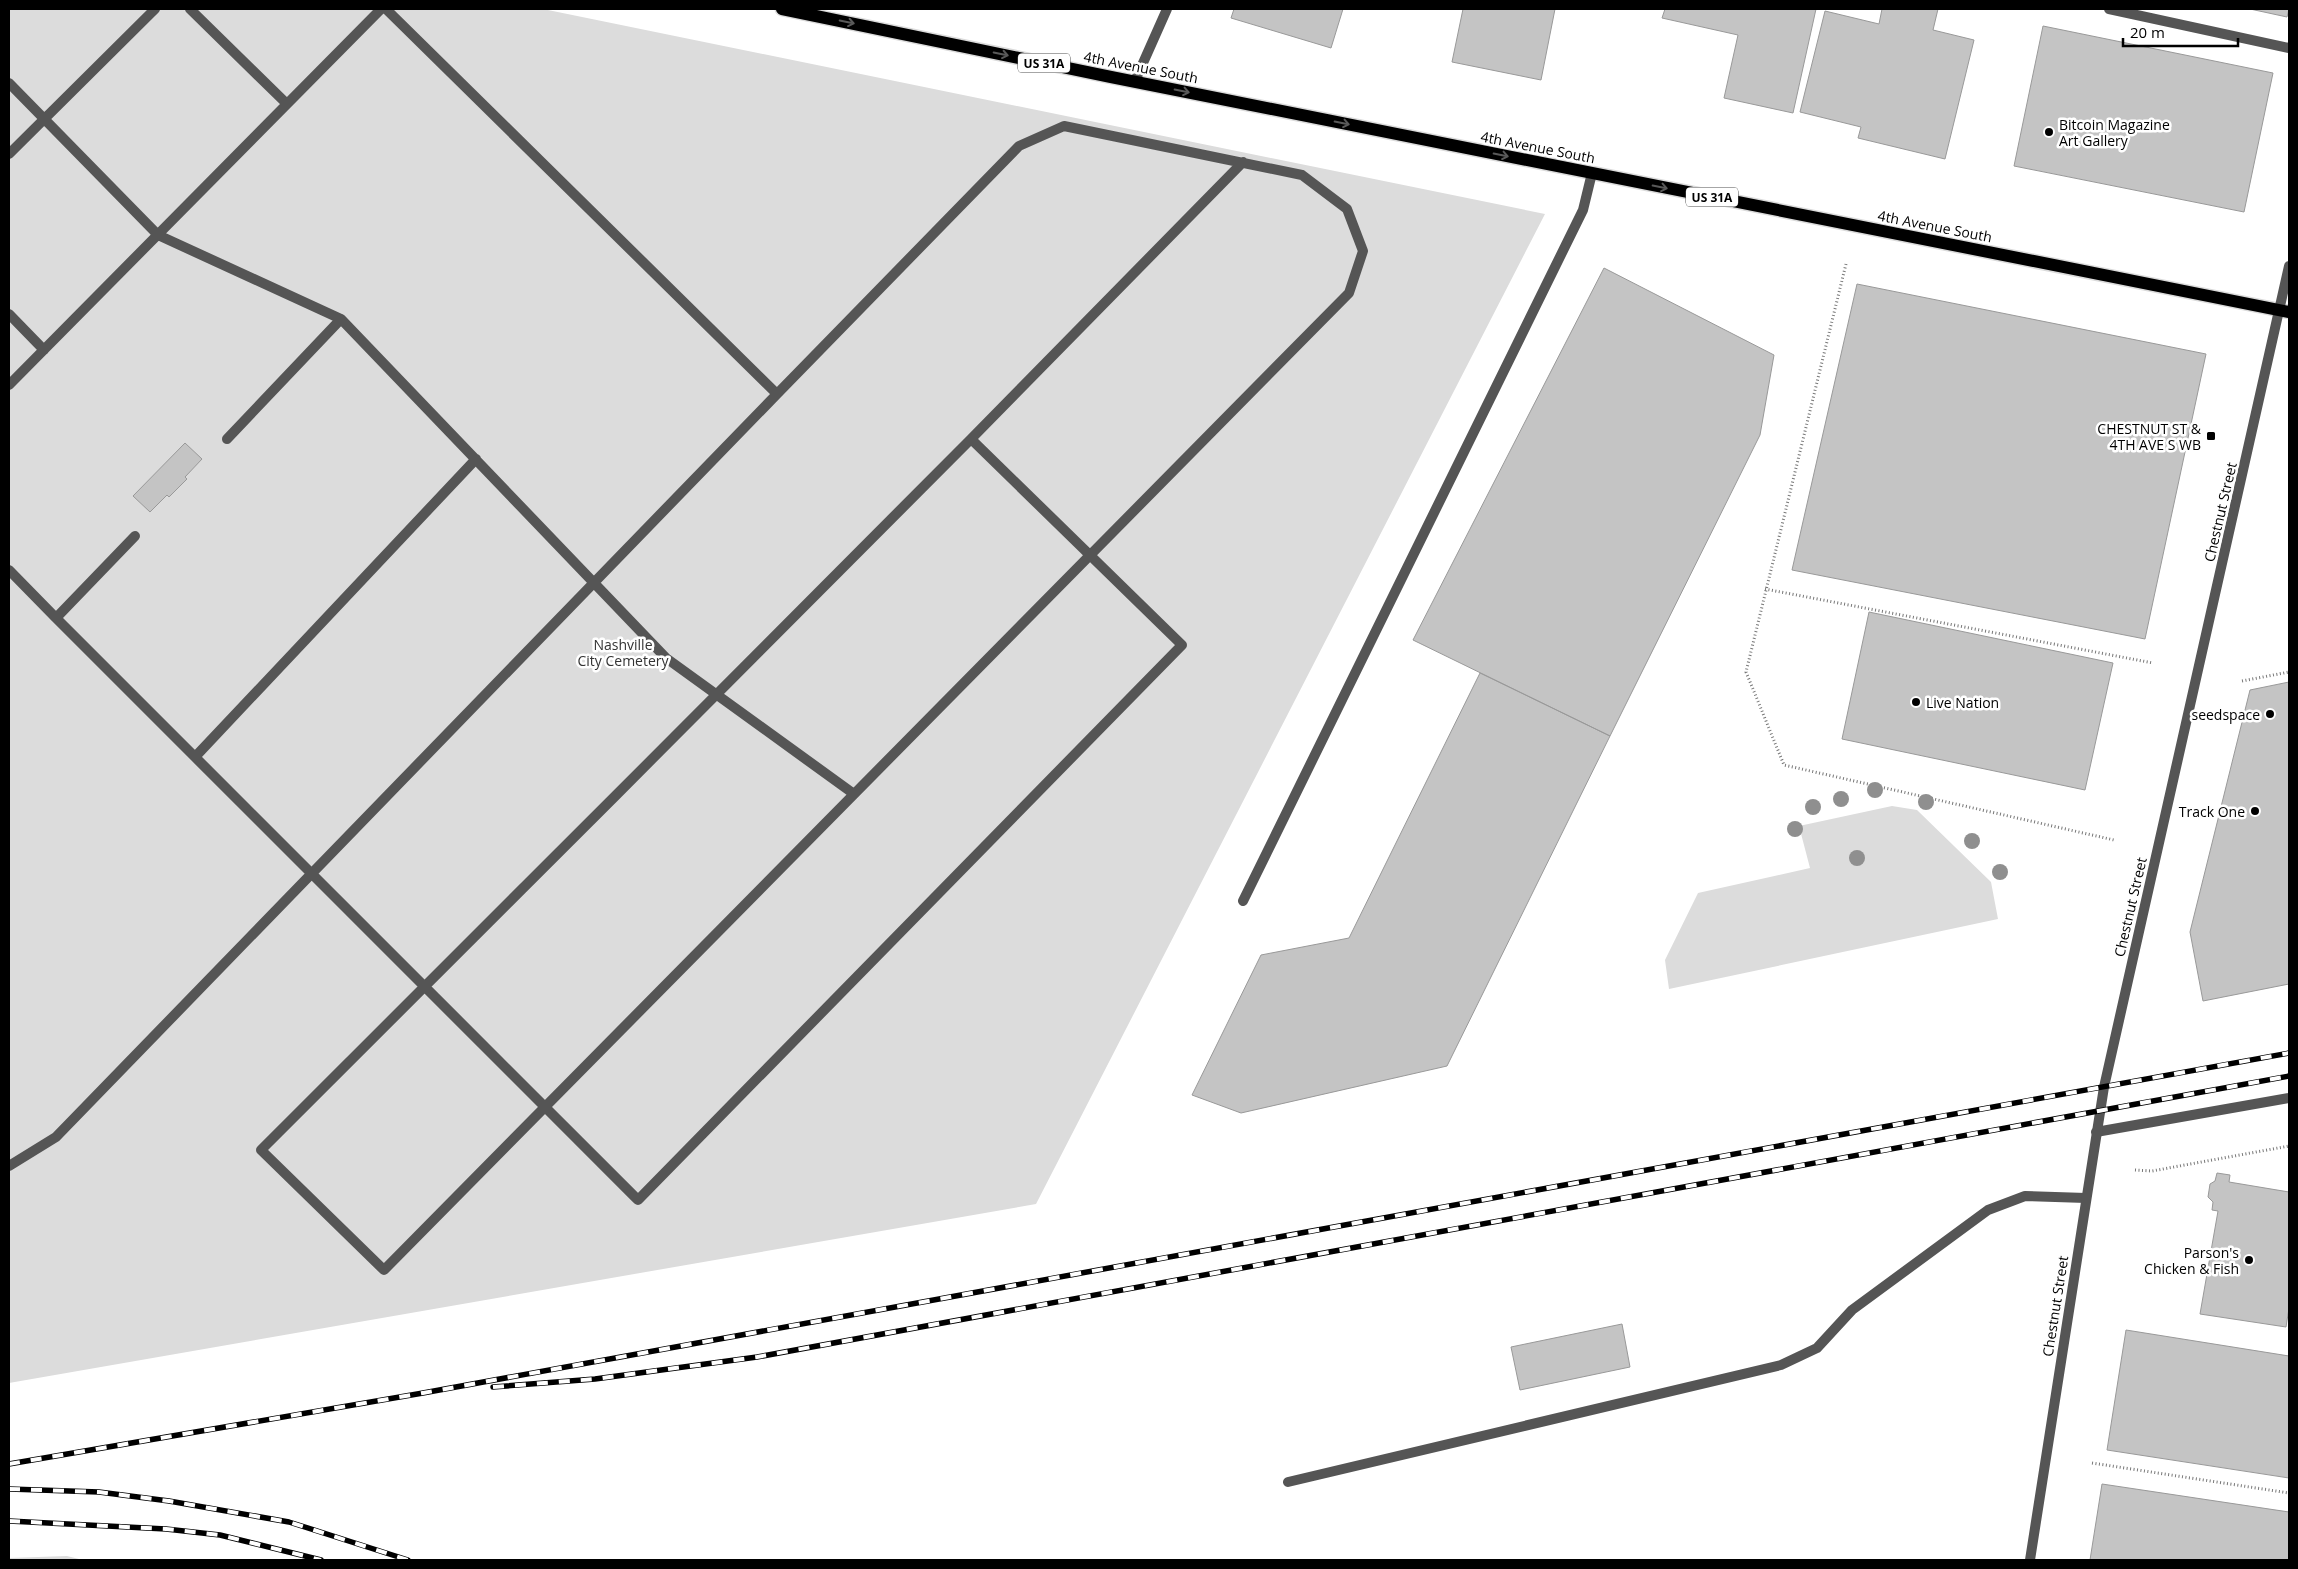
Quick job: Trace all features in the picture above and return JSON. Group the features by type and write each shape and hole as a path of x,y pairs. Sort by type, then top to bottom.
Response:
{"main road":[{"name":"4th Avenue South","path":"782,9 2284,311"}],"street":[{"path":"9,154 155,9"},
{"path":"190,9 287,104"},
{"path":"9,385 381,9"},
{"path":"386,9 777,394"},
{"path":"1134,81 1168,9"},
{"path":"2109,9 2289,48"},
{"path":"9,84 158,235 340,319 666,658 854,794"},
{"path":"9,1166 56,1138 1018,146 1064,126 1242,162 1302,175 1347,209 1363,251 1349,293 384,1270 261,1150 972,439 1242,162"},
{"path":"1243,901 1583,210 1592,173"},
{"name":"Chestnut Street","path":"2030,1560 2104,1087 2284,311 2289,266"},
{"path":"9,314 44,350"},
{"path":"227,439 340,319"},
{"path":"9,570 638,1200 1182,645 972,439"},
{"path":"195,757 476,460"},
{"path":"56,618 135,536"},
{"path":"2096,1132 2289,1098"},
{"path":"1288,1482 1781,1365 1817,1348 1852,1310 1988,1210 2025,1196 2086,1198"}],"path":[{"path":"1846,264 1746,672 1784,765 2114,840"},
{"path":"1765,589 2153,663"},
{"path":"2242,681 2289,672"},
{"path":"2135,1170 2152,1171 2289,1146"},
{"path":"2092,1463 2289,1493"}],"green space":[{"name":"Nashville City Cemetery","path":"9,9 543,9 1545,214 1036,1204 9,1383"},
{"path":"1892,806 1917,810 1991,882 1998,919 1669,989 1665,960 1698,893 1810,868 1799,826"},
{"path":"67,1556 83,1560 9,1560 9,1558"}],"building":[{"path":"1234,9 1343,9 1331,48 1231,18"},
{"path":"1463,9 1555,9 1541,80 1452,62"},
{"path":"1665,9 1816,9 1793,113 1724,98 1738,35 1662,18"},
{"path":"1882,9 1938,9 1933,30 1974,40 1945,159 1858,138 1861,127 1800,112 1825,11 1879,24"},
{"path":"2250,9 2289,9 2287,17"},
{"path":"2043,26 2273,73 2244,212 2014,166"},
{"path":"1604,268 1774,355 1760,435 1610,736 1413,640"},
{"path":"1857,284 2206,354 2145,639 1792,570"},
{"path":"185,443 202,459 185,477 187,479 150,512 133,496"},
{"path":"1869,612 2113,663 2085,790 1842,739"},
{"path":"1480,673 1610,736 1447,1066 1241,1113 1192,1095 1261,955 1349,938"},
{"name":"Track One","path":"2289,682 2289,984 2203,1001 2190,932 2250,690"},
{"name":"Parson's Chicken & Fish","path":"2217,1173 2230,1175 2229,1182 2289,1192 2289,1308 2286,1327 2200,1314 2218,1211 2212,1210 2213,1202 2208,1197 2210,1184 2215,1181"},
{"path":"1622,1324 1630,1367 1520,1390 1511,1347"},
{"path":"2126,1330 2289,1356 2289,1478 2107,1450"},
{"path":"2102,1484 2289,1512 2289,1560 2090,1560"}],"railway":[{"path":"9,1464 423,1393 2289,1053"},
{"path":"493,1387 595,1379 757,1357 2289,1076"},
{"path":"9,1489 99,1492 169,1501 289,1522 408,1560"},
{"path":"9,1521 166,1529 220,1535 321,1560"}],"place":[{"name":"Bitcoin Magazine Art Gallery","path":"2049,132"},
{"name":"CHESTNUT ST & 4TH AVE S WB","path":"2211,436"},
{"name":"Live Nation","path":"1916,702"},
{"name":"seedspace","path":"2270,714"},
{"name":"Track One","path":"2255,811"},
{"name":"Parson's Chicken & Fish","path":"2249,1260"}]}
